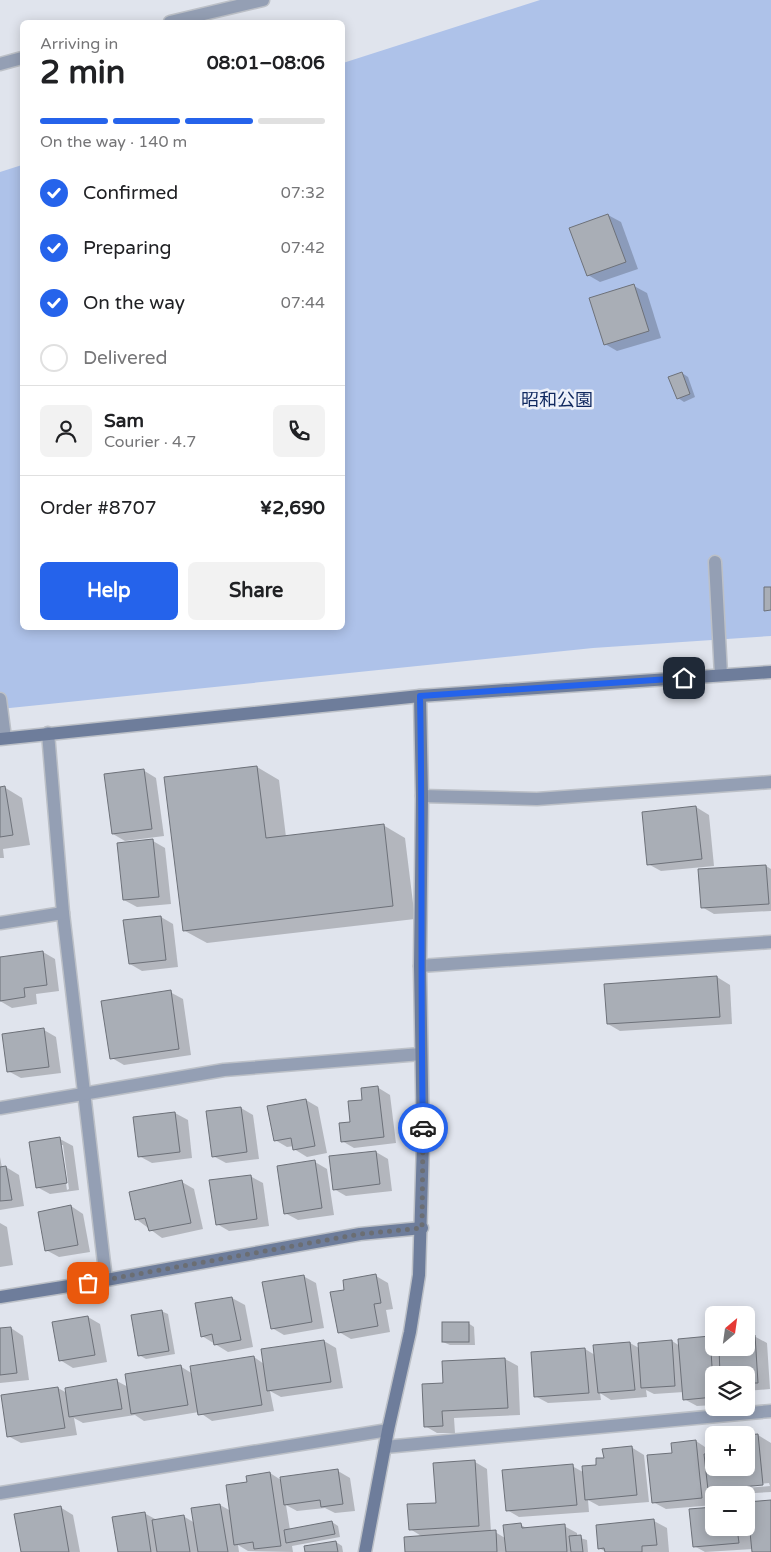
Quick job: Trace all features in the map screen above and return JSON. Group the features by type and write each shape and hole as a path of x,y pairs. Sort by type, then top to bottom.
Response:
{"street":[{"path":"178,20 263,0"},
{"path":"0,64 20,59"},
{"path":"715,562 721,675"},
{"path":"0,699 3,738 420,696 771,672"},
{"path":"364,1552 410,1332 419,1275 422,1228 420,966 422,796 420,696"},
{"path":"48,734 83,1095 106,1280"},
{"path":"422,796 537,799 771,782"},
{"path":"0,923 64,912"},
{"path":"420,966 771,942"},
{"path":"0,1108 224,1070 421,1054"},
{"path":"0,1297 106,1280 360,1234 422,1228"},
{"path":"385,1447 771,1411"},
{"path":"0,1494 388,1430"}],"green space":[{"name":"昭和公園","path":"540,0 771,0 771,636 593,648 0,709 0,172 20,166 20,630 345,630 345,62"}],"building":[{"path":"608,214 626,262 587,276 569,228"},
{"path":"634,284 649,331 604,345 589,298"},
{"path":"682,372 690,394 677,399 668,377"},
{"path":"764,587 771,587 771,610 764,611"},
{"path":"257,766 266,838 384,824 393,906 183,931 164,777"},
{"path":"144,769 152,829 112,834 104,774"},
{"path":"5,786 13,835 0,837 0,787"},
{"path":"696,806 702,859 647,865 642,812"},
{"path":"153,839 159,897 123,900 117,843"},
{"path":"766,865 769,904 701,908 698,869"},
{"path":"161,916 166,960 129,964 123,920"},
{"path":"43,951 47,985 24,988 25,997 0,1001 0,957"},
{"path":"717,976 720,1017 607,1024 604,984"},
{"path":"171,990 179,1049 110,1059 101,1001"},
{"path":"44,1028 49,1067 7,1072 2,1034"},
{"path":"378,1086 384,1137 341,1142 339,1123 350,1122 348,1101 362,1100 361,1088"},
{"path":"306,1099 315,1146 293,1150 291,1138 274,1141 267,1106"},
{"path":"241,1107 247,1152 212,1157 206,1111"},
{"path":"175,1112 180,1152 138,1157 133,1117"},
{"path":"60,1137 67,1183 36,1188 29,1142"},
{"path":"376,1151 380,1184 333,1190 329,1156"},
{"path":"315,1160 322,1208 284,1214 277,1166"},
{"path":"6,1166 12,1200 0,1201 0,1167"},
{"path":"251,1175 257,1219 216,1225 209,1180"},
{"path":"182,1180 191,1223 149,1231 145,1218 135,1220 129,1192"},
{"path":"71,1205 78,1245 45,1251 38,1212"},
{"path":"376,1274 381,1303 374,1304 378,1326 338,1333 330,1292 344,1290 343,1280"},
{"path":"304,1275 312,1322 271,1329 262,1282"},
{"path":"232,1297 241,1340 214,1345 212,1334 201,1337 195,1303"},
{"path":"162,1310 169,1351 138,1356 131,1315"},
{"path":"88,1316 95,1355 59,1361 52,1322"},
{"path":"442,1322 469,1322 469,1342 442,1342"},
{"path":"11,1327 17,1373 0,1375 0,1328"},
{"path":"755,1335 758,1383 755,1383 755,1366 720,1366 719,1356 755,1356"},
{"path":"705,1336 705,1356 711,1356 712,1366 705,1366 705,1398 683,1400 678,1339"},
{"path":"324,1340 331,1382 267,1391 261,1349"},
{"path":"672,1340 675,1386 641,1388 638,1343"},
{"path":"630,1342 635,1390 598,1393 593,1345"},
{"path":"585,1348 589,1393 534,1397 531,1352"},
{"path":"254,1356 262,1405 198,1415 190,1366"},
{"path":"505,1358 508,1408 442,1411 443,1426 424,1427 422,1384 443,1383 442,1361"},
{"path":"181,1365 188,1405 131,1414 125,1374"},
{"path":"117,1379 122,1409 69,1417 65,1388"},
{"path":"58,1387 65,1428 7,1437 1,1395"},
{"path":"755,1434 758,1434 763,1485 708,1486 706,1476 755,1476"},
{"path":"696,1440 702,1498 652,1503 647,1455 672,1453 671,1443"},
{"path":"632,1446 637,1495 585,1500 582,1466 596,1465 596,1458 604,1458 602,1449"},
{"path":"475,1460 479,1526 409,1530 407,1504 436,1503 433,1463"},
{"path":"573,1464 577,1505 506,1511 502,1470"},
{"path":"338,1469 343,1504 321,1507 320,1500 284,1505 280,1477"},
{"path":"270,1472 281,1546 254,1549 253,1542 234,1545 226,1485 247,1482 246,1476"},
{"path":"771,1500 771,1552 752,1552 750,1536 755,1536 755,1501"},
{"path":"220,1504 228,1552 198,1552 191,1508"},
{"path":"61,1506 69,1552 21,1552 14,1514"},
{"path":"705,1508 705,1536 738,1536 739,1543 693,1547 689,1509"},
{"path":"145,1512 151,1552 118,1552 112,1517"},
{"path":"184,1515 190,1552 157,1552 152,1520"},
{"path":"654,1519 657,1545 642,1546 642,1552 605,1552 604,1548 598,1549 596,1525"},
{"path":"332,1521 335,1534 286,1543 284,1530"},
{"path":"521,1523 522,1528 565,1524 567,1552 506,1552 503,1525"},
{"path":"496,1530 497,1552 405,1552 404,1537"},
{"path":"581,1535 583,1552 571,1552 569,1536"},
{"path":"336,1541 338,1552 305,1552 304,1546"}],"way so far":[{"path":"88,1283 360,1234 422,1228 423,1128"}],"route":[{"path":"423,1128 420,966 422,796 420,696 684,678"}]}
